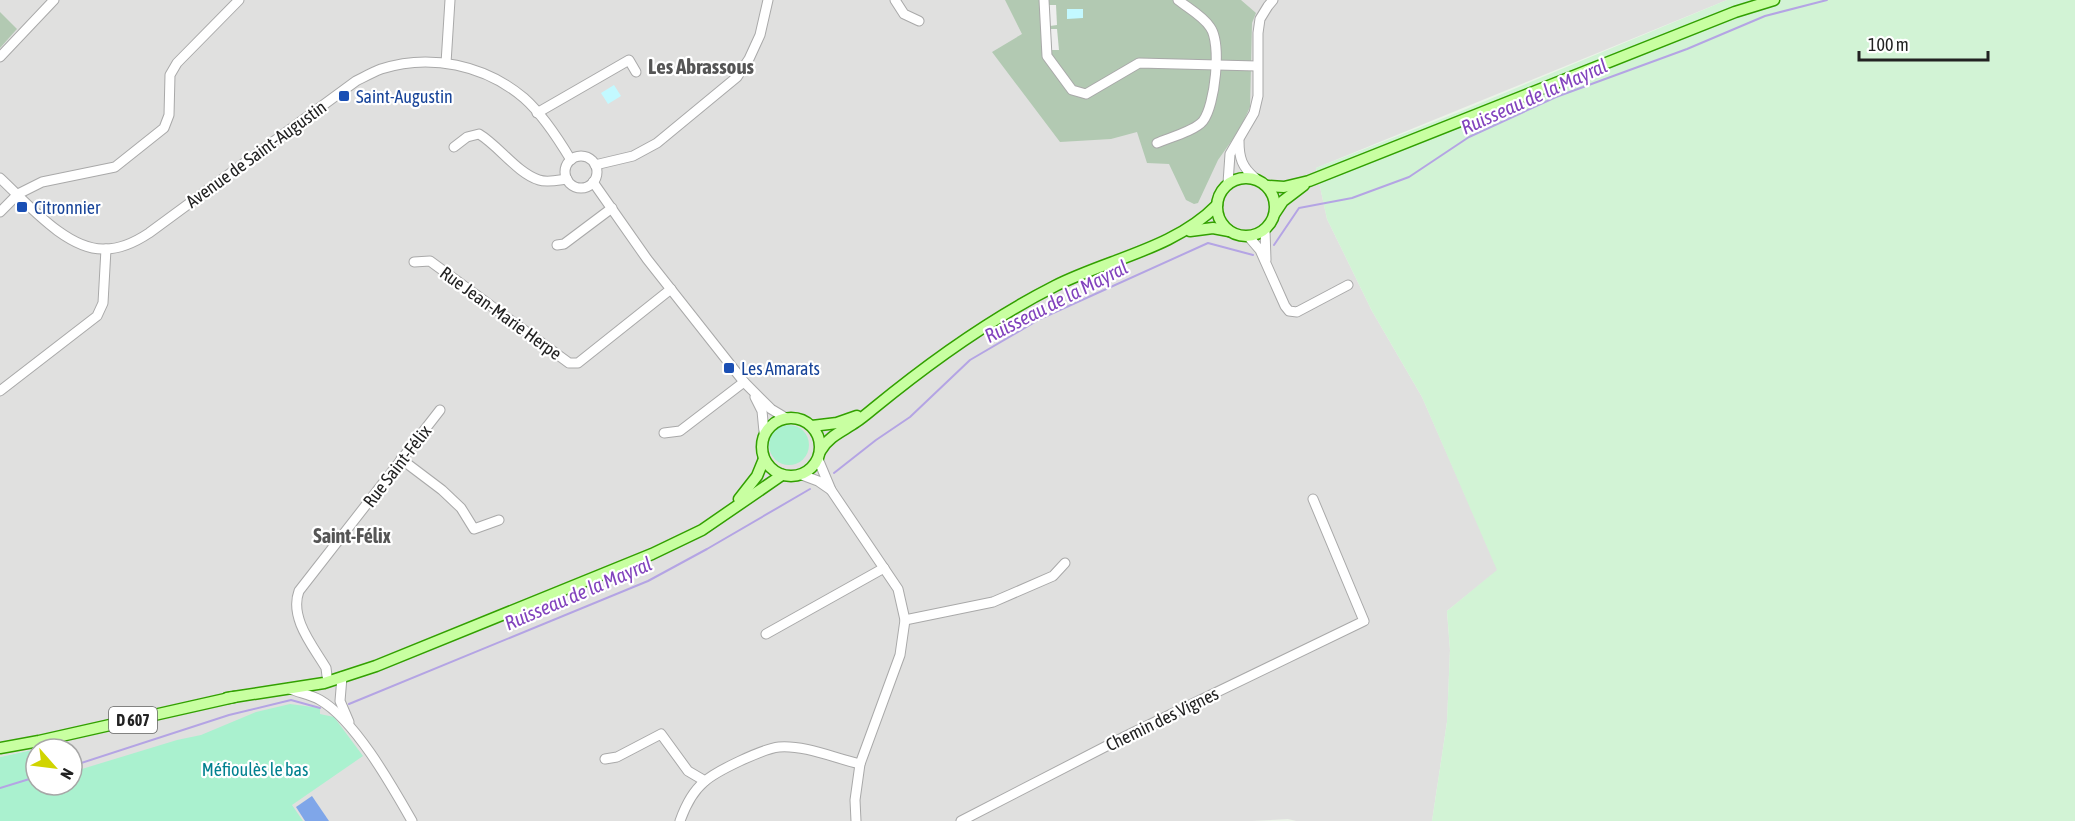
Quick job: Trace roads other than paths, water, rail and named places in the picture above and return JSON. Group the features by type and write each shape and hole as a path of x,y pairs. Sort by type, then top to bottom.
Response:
{"main road":[{"path":"1268,186 1284,187 1309,181 1735,12 1774,0"},
{"path":"1229,231 1222,224 1218,215 1218,197 1228,183 1241,177 1255,178 1268,186 1276,204 1275,213"},
{"path":"1184,232 1213,228 1248,236 1265,230 1283,201 1309,181"},
{"path":"819,454 819,438 806,421 786,418 773,423 765,432 762,451 771,469 791,477 802,475 811,469 830,437 856,422 918,372 1000,316 1057,285 1184,232 1217,205"},
{"path":"812,426 837,423 876,406"},
{"name":"D 607","path":"729,510 757,476 764,459"},
{"name":"D 607","path":"227,699 324,683 376,666 652,554 702,530 782,475"},
{"name":"D 607","path":"57,737 327,676 429,644"},
{"name":"D 607","path":"0,748 24,744"},
{"name":"D 607","path":"0,755 24,746"}],"street":[{"path":"0,57 54,0"},
{"path":"0,212 18,194 42,182 115,166 164,128 170,115 170,75 177,63 239,0"},
{"path":"446,63 450,0"},
{"path":"595,165 633,156 657,144 737,77 750,59 760,35 768,0"},
{"path":"895,0 904,14 919,21"},
{"path":"1044,0 1047,56 1072,90 1077,92 1086,94 1138,63 1257,66"},
{"path":"1156,143 1203,122 1211,101 1216,66 1215,40 1210,26 1178,0"},
{"path":"1228,183 1230,154 1254,113 1258,96 1260,20 1273,0"},
{"path":"537,113 629,60 636,72"},
{"name":"Avenue de Saint-Augustin","path":"0,178 66,237 81,244 106,249 140,239 149,233 356,81 381,69 412,62 431,61 485,74 507,85 526,100 572,160"},
{"path":"454,147 467,137 479,134 524,171 540,181 567,179"},
{"path":"1239,141 1241,162 1255,178"},
{"path":"576,157 585,157 595,165 597,171 589,186 579,188 567,179 567,166 576,157"},
{"path":"593,182 671,289 754,395 762,411 765,432"},
{"path":"557,245 564,244 612,208"},
{"path":"1265,230 1266,263"},
{"path":"1248,236 1260,250 1285,306 1289,310 1297,312 1348,285"},
{"path":"0,391 97,316 103,303 106,249"},
{"name":"Rue Jean-Marie Herpe","path":"414,262 430,261 569,363 579,363 671,289"},
{"path":"664,433 680,431 744,382"},
{"path":"754,395 786,418"},
{"name":"Rue Saint-Félix","path":"327,676 326,668 296,613 299,591 440,410"},
{"path":"819,454 831,490 898,589 905,620 900,655 860,764 855,800 856,821"},
{"path":"402,459 461,508 474,530 499,520"},
{"path":"802,475 818,481 831,490"},
{"name":"Chemin des Vignes","path":"961,821 981,817 1123,737 1365,621 1313,499"},
{"path":"905,620 993,602 1053,576 1065,563"},
{"path":"766,634 884,568"},
{"path":"342,677 340,701 351,727 389,782 412,821"},
{"path":"290,689 320,700 351,727"},
{"path":"605,759 616,757 661,734 688,771 705,781"},
{"path":"680,821 690,799 705,781 756,753 778,747 795,748 860,764"}],"waterway":[{"name":"Ruisseau de la Mayral","path":"1274,245 1299,208 1352,198 1409,177 1469,137 1556,97 1687,49 1765,16 1827,0"},
{"name":"Ruisseau de la Mayral","path":"834,473 910,417 970,360 1040,319 1208,243 1253,255"},
{"name":"Ruisseau de la Mayral","path":"349,704 648,581 810,489"},
{"name":"Ruisseau de la Mayral","path":"84,762 229,715 291,700 320,708"},
{"name":"Ruisseau de la Mayral","path":"0,788 24,781"}],"place":[{"name":"Saint-Augustin","path":"344,96"},
{"name":"Citronnier","path":"22,207"},
{"name":"Les Amarats","path":"729,368"}],"district":[{"name":"Les Abrassous","path":"701,66"},
{"name":"Saint-Félix","path":"352,535"}],"park label":[{"name":"Méfioulès le bas","path":"255,769"}]}
